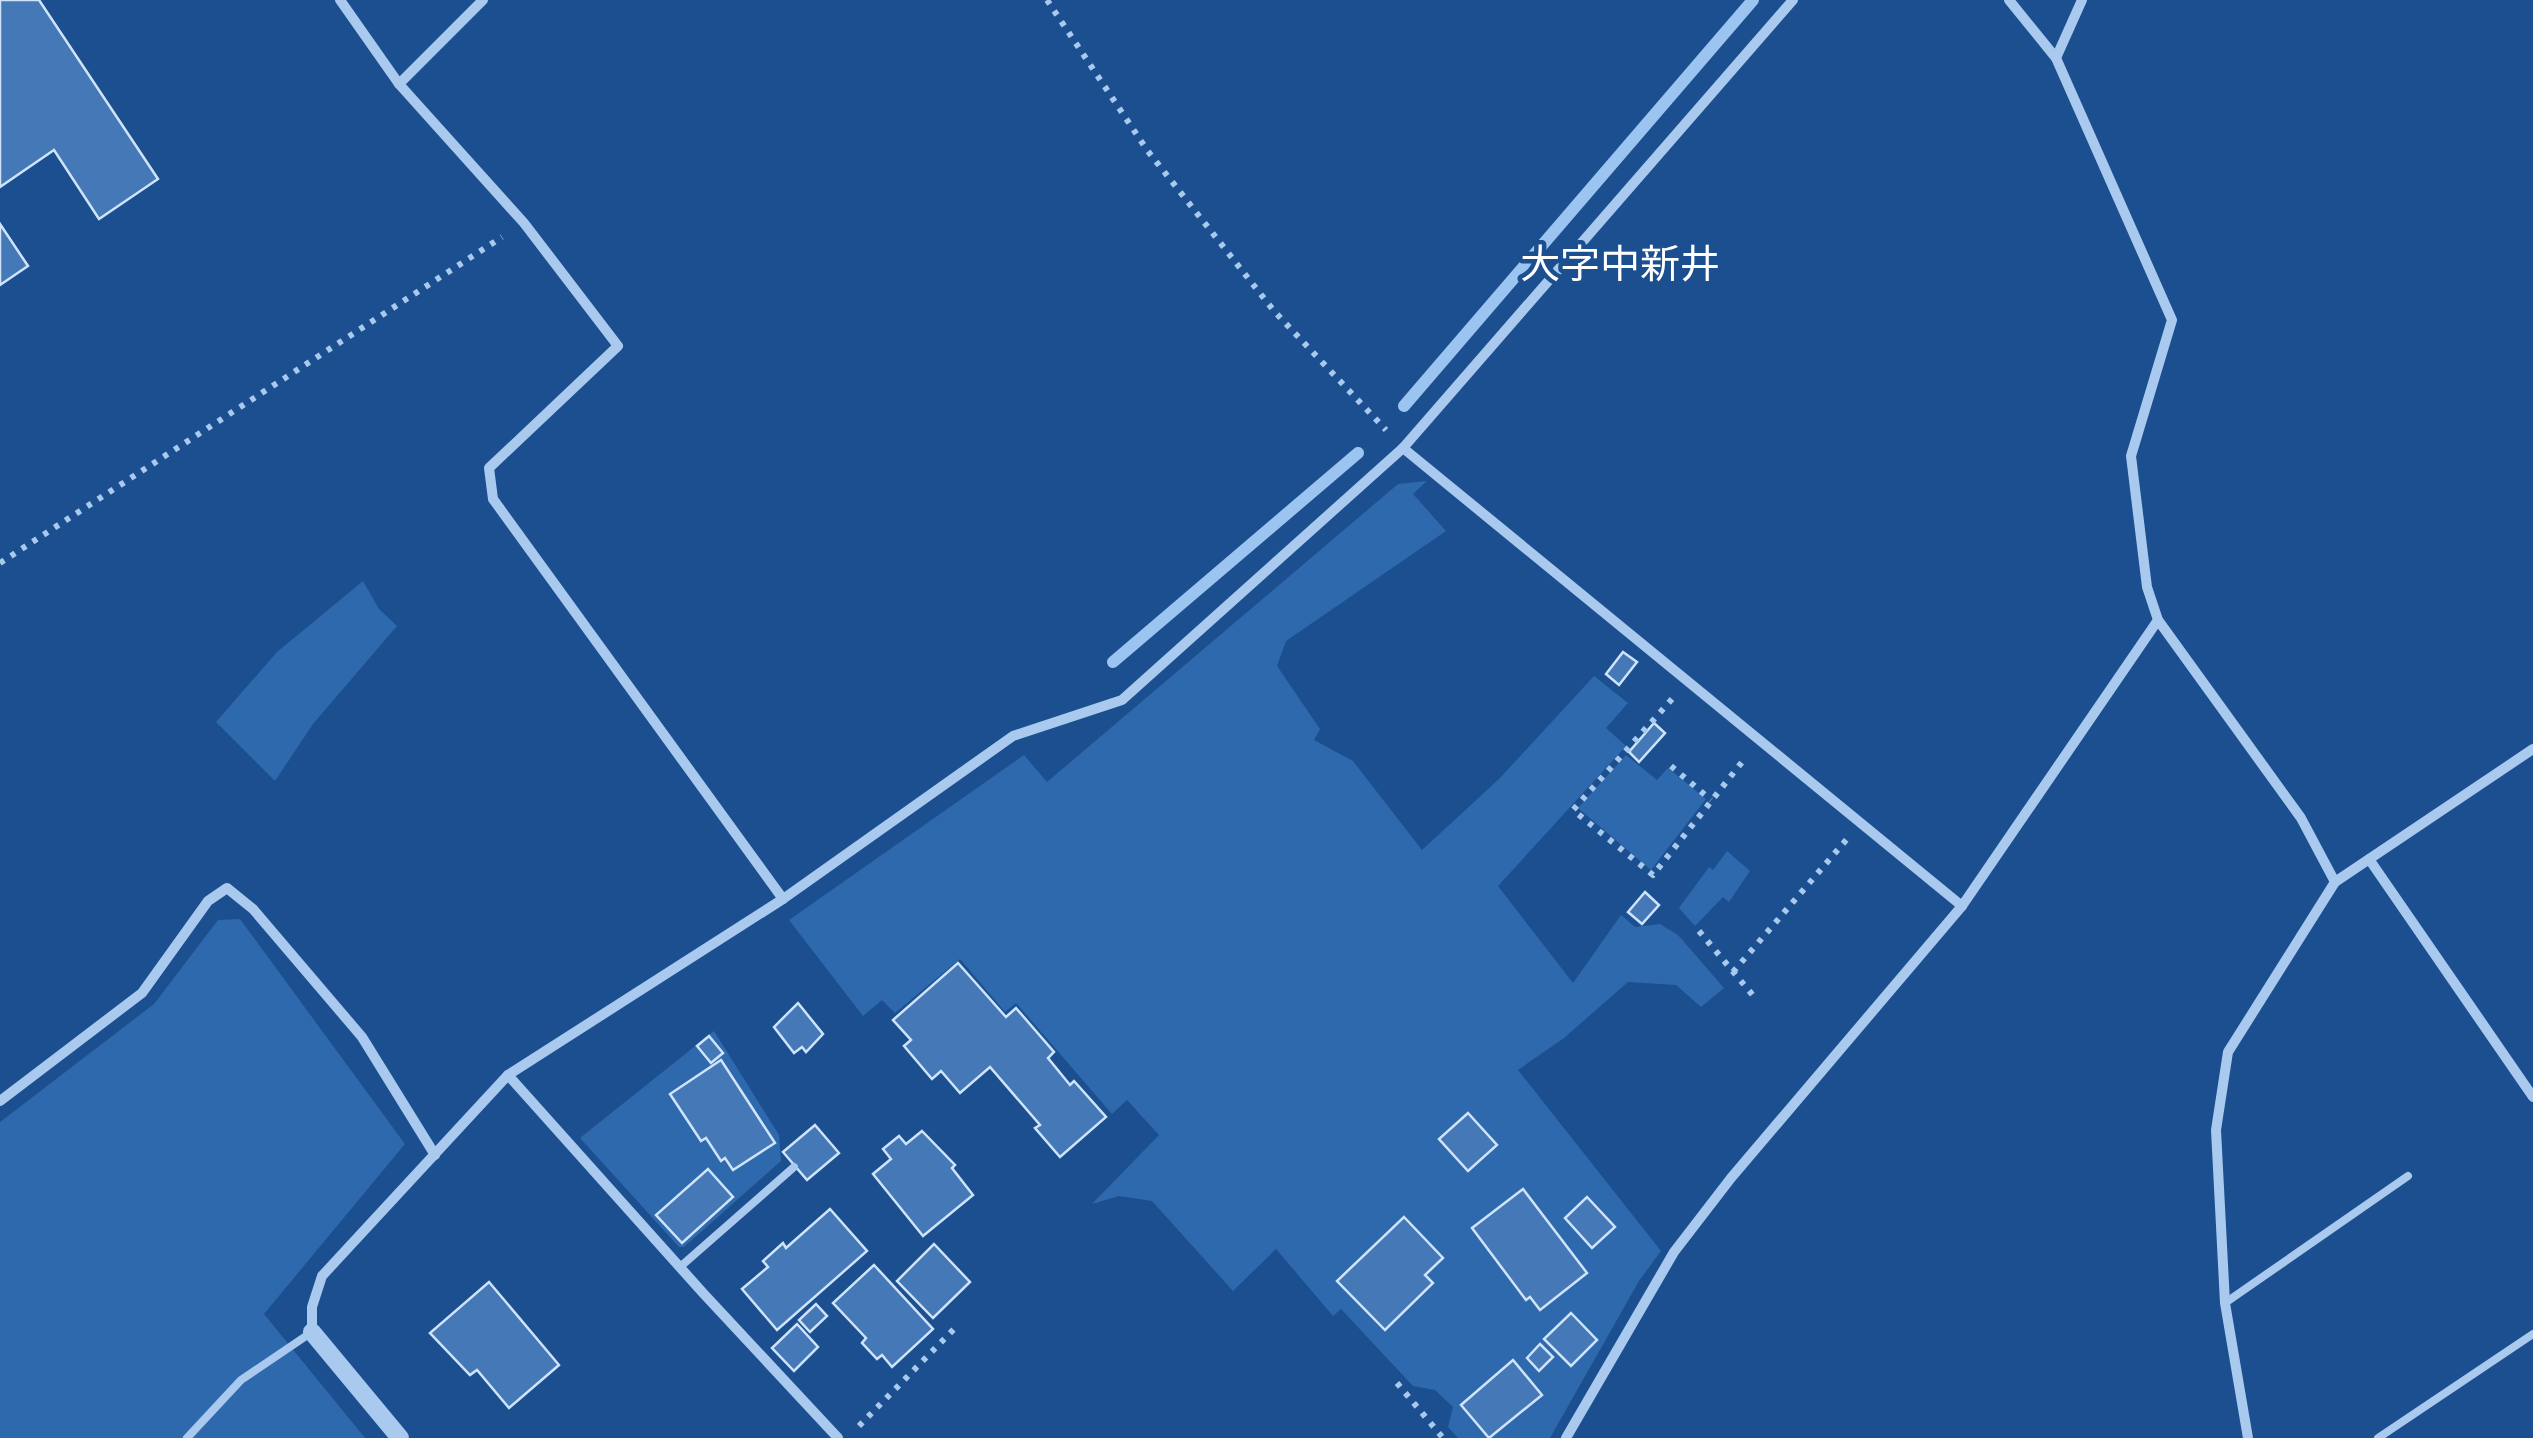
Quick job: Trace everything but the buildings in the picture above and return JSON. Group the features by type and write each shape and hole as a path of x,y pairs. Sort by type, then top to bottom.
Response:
{"street":[{"path":"340,0 399,84 524,223 618,346 489,468 493,499 782,899"},
{"path":"399,84 483,0"},
{"path":"400,1438 312,1332 312,1307 322,1276 508,1075 782,899 1013,736 1122,700 1403,448 1793,0"},
{"path":"2010,0 2056,58 2172,320 2131,456 2147,587 2158,620 2301,818 2335,882"},
{"path":"2056,58 2082,0"},
{"path":"1403,448 1962,906"},
{"path":"1566,1438 1674,1252 1731,1178 1962,906 2158,620"},
{"path":"2248,1438 2226,1303 2216,1130 2228,1052 2335,882 2532,752"},
{"path":"2369,859 2533,1098"},
{"path":"0,1101 142,993 208,901 227,888 253,909 362,1037 434,1155"},
{"path":"508,1075 838,1438"}],"lane":[{"path":"680,1268 794,1167"},
{"path":"2226,1303 2408,1176"},
{"path":"187,1438 242,1380 312,1332"},
{"path":"2378,1438 2533,1334"}],"path":[{"path":"1047,0 1147,150 1274,311 1403,448"},
{"path":"0,563 524,223"},
{"path":"1688,682 1573,810 1653,875 1761,742"},
{"path":"1671,766 1711,800"},
{"path":"1732,972 1861,824"},
{"path":"1699,931 1756,1000"},
{"path":"848,1438 956,1327"},
{"path":"1397,1384 1443,1438"}],"shaded area":[{"path":"1427,481 1413,494 1446,531 1286,641 1277,666 1320,729 1314,740 1353,761 1422,850 1500,778 1594,676 1628,703 1606,728 1626,746 1498,886 1573,983 1621,915 1635,927 1660,924 1678,935 1724,988 1701,1007 1676,985 1628,982 1564,1038 1518,1070 1661,1251 1639,1281 1550,1438 1458,1438 1448,1427 1453,1407 1435,1390 1413,1386 1341,1309 1333,1316 1276,1249 1233,1291 1152,1201 1119,1196 1092,1204 1159,1135 1127,1100 1112,1114 1016,1003 1005,1012 960,959 895,1013 882,1000 863,1016 789,920 1024,755 1047,782 1398,484"},
{"path":"363,581 379,609 397,626 313,724 275,781 216,722 277,652"},
{"path":"1626,755 1657,780 1668,768 1706,799 1651,870 1578,808"},
{"path":"1727,851 1750,871 1729,902 1723,897 1695,926 1679,908 1709,867 1713,870"},
{"path":"240,919 405,1144 264,1314 365,1438 0,1438 0,1122 154,1004 218,920"},
{"path":"714,1031 779,1135 781,1161 684,1247 679,1247 580,1138"}],"waterway":[{"path":"1404,406 1753,0"},
{"path":"1113,662 1358,453"}],"district":[{"name":"大字中新井","path":"1620,264"}]}
